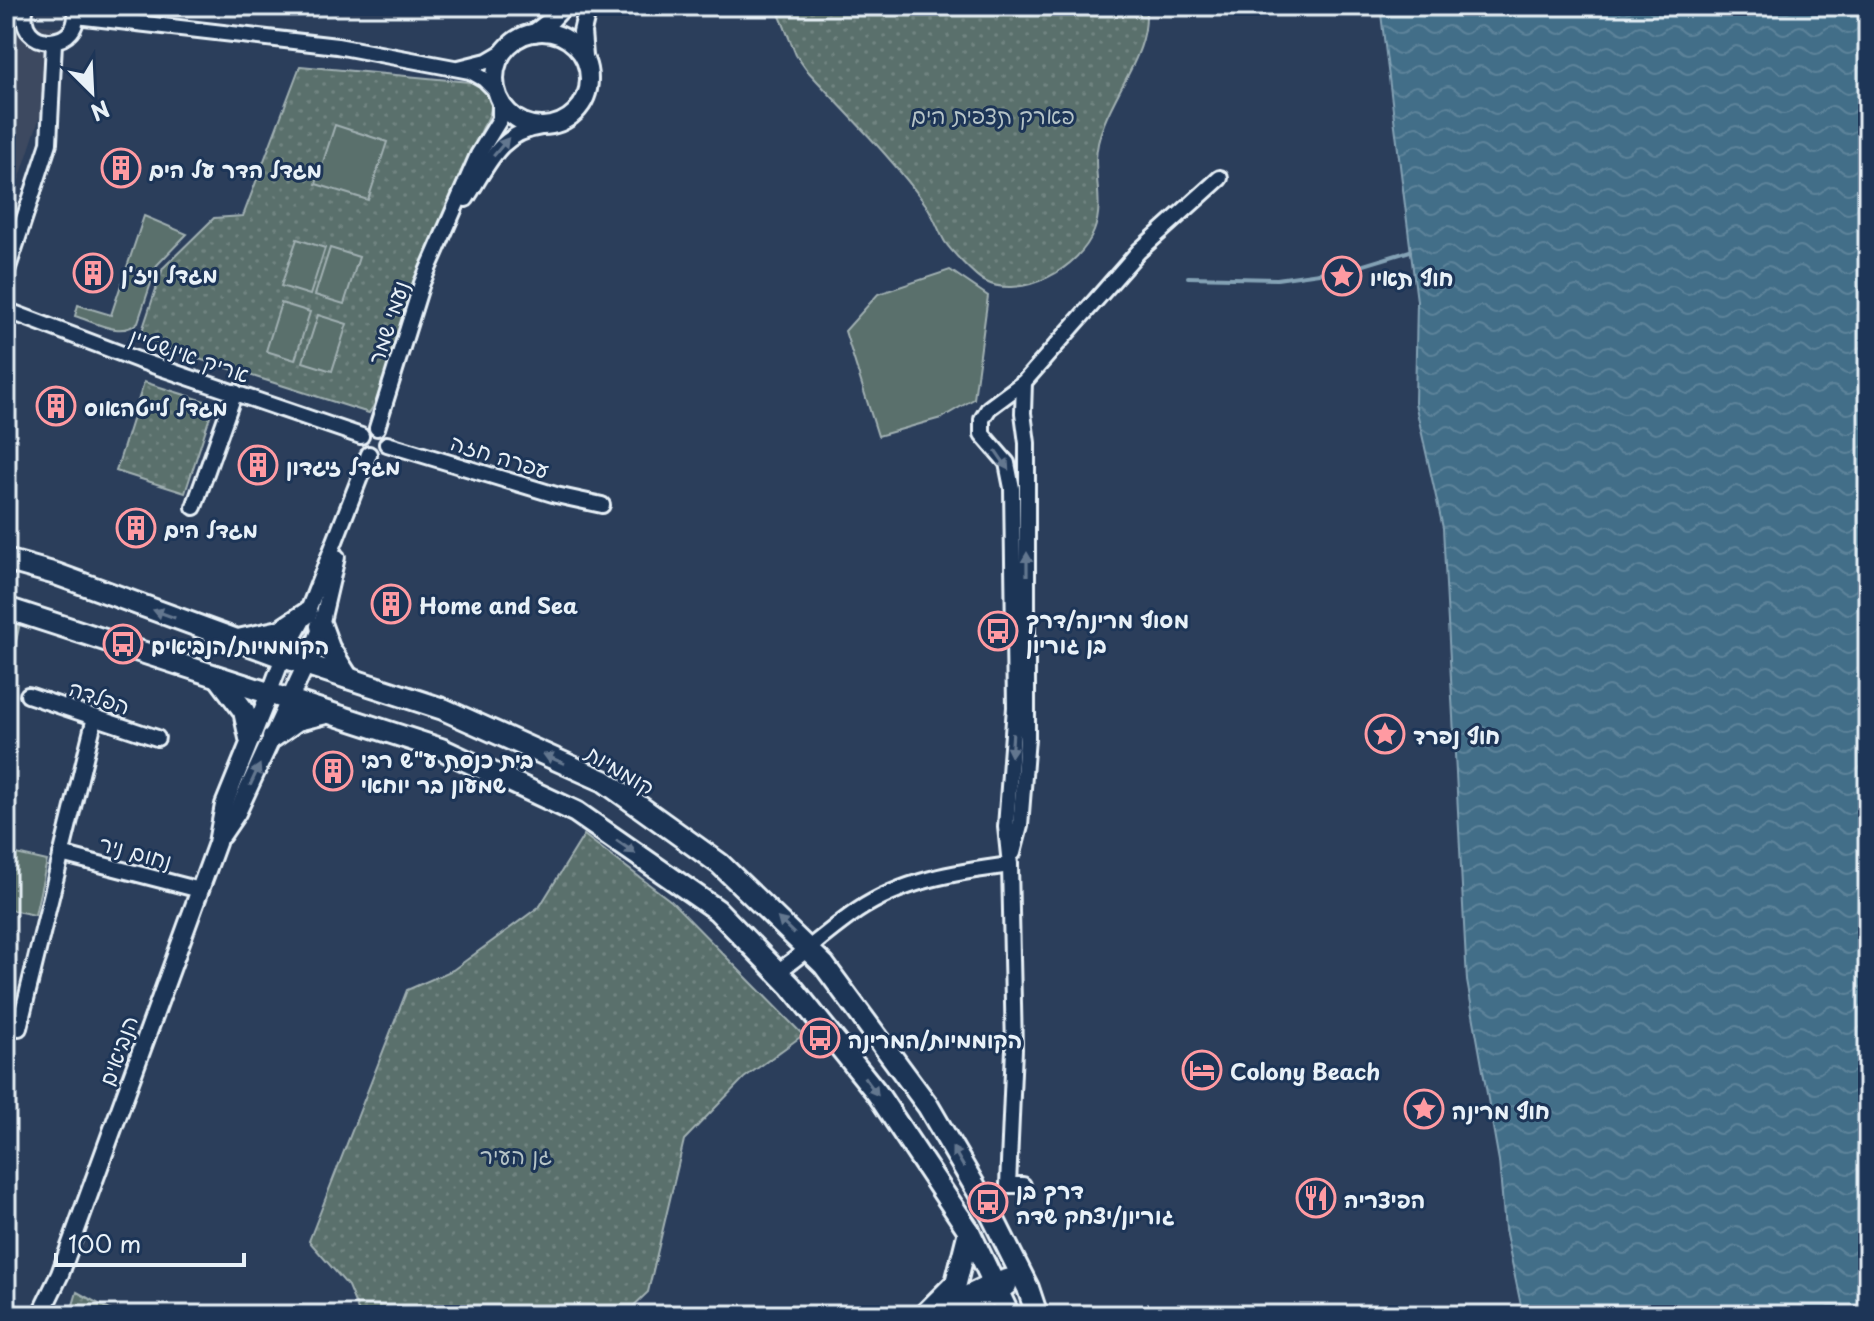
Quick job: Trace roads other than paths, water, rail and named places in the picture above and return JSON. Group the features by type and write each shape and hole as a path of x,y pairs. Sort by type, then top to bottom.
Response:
{"main road":[{"name":"קוממיות","path":"6,560 56,574 283,657 443,709 604,781 720,864 824,965 928,1106 991,1214 1021,1274 1037,1315"},
{"path":"6,608 441,749 576,812 717,910 777,972 877,1093 969,1231 1009,1315"},
{"path":"237,640 280,631 314,619 348,678"},
{"path":"220,679 244,711 250,738"},
{"path":"273,737 297,720 327,713"},
{"path":"924,1315 956,1283 969,1231"}],"street":[{"path":"458,68 487,61 514,41 534,33 564,6"},
{"path":"6,11 25,10 28,31 45,42 54,42 70,33 75,11 337,46 458,68 484,79 517,120 541,127 569,119 580,109 587,96 590,81 582,32 588,6"},
{"path":"534,33 554,33 566,38 585,57"},
{"path":"6,274 49,143 54,42"},
{"path":"498,96 495,77 504,51"},
{"name":"נעמי שמר","path":"377,428 408,326 443,232 478,155 500,119 498,96"},
{"name":"נעמי שמר","path":"443,232 504,142 519,132 541,127"},
{"path":"1023,1185 1008,1185 1014,1049 1010,865 1006,827 1015,707 1012,488 1007,463 982,434 982,419 990,406 1024,382 1139,251 1220,178"},
{"name":"אריק אינשטיין","path":"6,310 144,362 361,436"},
{"path":"1010,865 1020,826 1027,738 1027,443 1024,382"},
{"path":"194,507 235,392"},
{"path":"990,406 1015,410 1025,427"},
{"path":"377,428 385,434 387,444 378,454 369,454 360,445 361,436 368,429 377,428"},
{"name":"עפרה חזה","path":"387,444 556,495 602,505"},
{"path":"306,664 314,619 347,511 369,454"},
{"path":"269,694 283,657 314,619"},
{"name":"הנביאים","path":"217,843 237,813 306,664"},
{"name":"הנביאים","path":"40,1315 60,1274 217,843 224,805 269,694"},
{"name":"הפלדה","path":"28,695 157,738"},
{"path":"19,1028 95,717"},
{"name":"נחום ניר","path":"61,854 200,890"},
{"path":"777,972 859,909 902,888 945,874 1010,865"},
{"name":"הנביאים","path":"53,1315 60,1274"},
{"path":"924,1315 1021,1274"},
{"path":"955,1315 996,1287"}],"water":[{"path":"1380,6 1868,6 1868,1315 1523,1315 1505,1229 1499,1161 1467,981 1443,528 1415,403 1417,301"}],"waterway":[{"path":"1188,277 1277,279 1354,268 1410,251"}],"place":[{"name":"מגדל הדר על הים","path":"121,168"},
{"name":"מגדל ויז'ן","path":"93,273"},
{"name":"חוף תאיו","path":"1342,276"},
{"name":"מגדל לייטהאוס","path":"56,406"},
{"name":"מגדל זיגדון","path":"258,465"},
{"name":"מגדל הים","path":"136,528"},
{"name":"Home and Sea","path":"391,604"},
{"name":"מסוף מרינה/דרך בן גוריון","path":"998,631"},
{"name":"הקוממיות/הנביאים","path":"123,644"},
{"name":"חוף נפרד","path":"1385,734"},
{"name":"בית כנסת ע\"ש רבי שמעון בר יוחאי","path":"333,771"},
{"name":"הקוממיות/המרינה","path":"820,1038"},
{"name":"Colony Beach","path":"1202,1070"},
{"name":"חוף מרינה","path":"1424,1109"},
{"name":"הפיצריה","path":"1316,1198"},
{"name":"דרך בן גוריון/יצחק שדה","path":"988,1202"}],"park label":[{"name":"פארק תצפית הים","path":"993,114"},
{"name":"גן העיר","path":"516,1154"}]}
